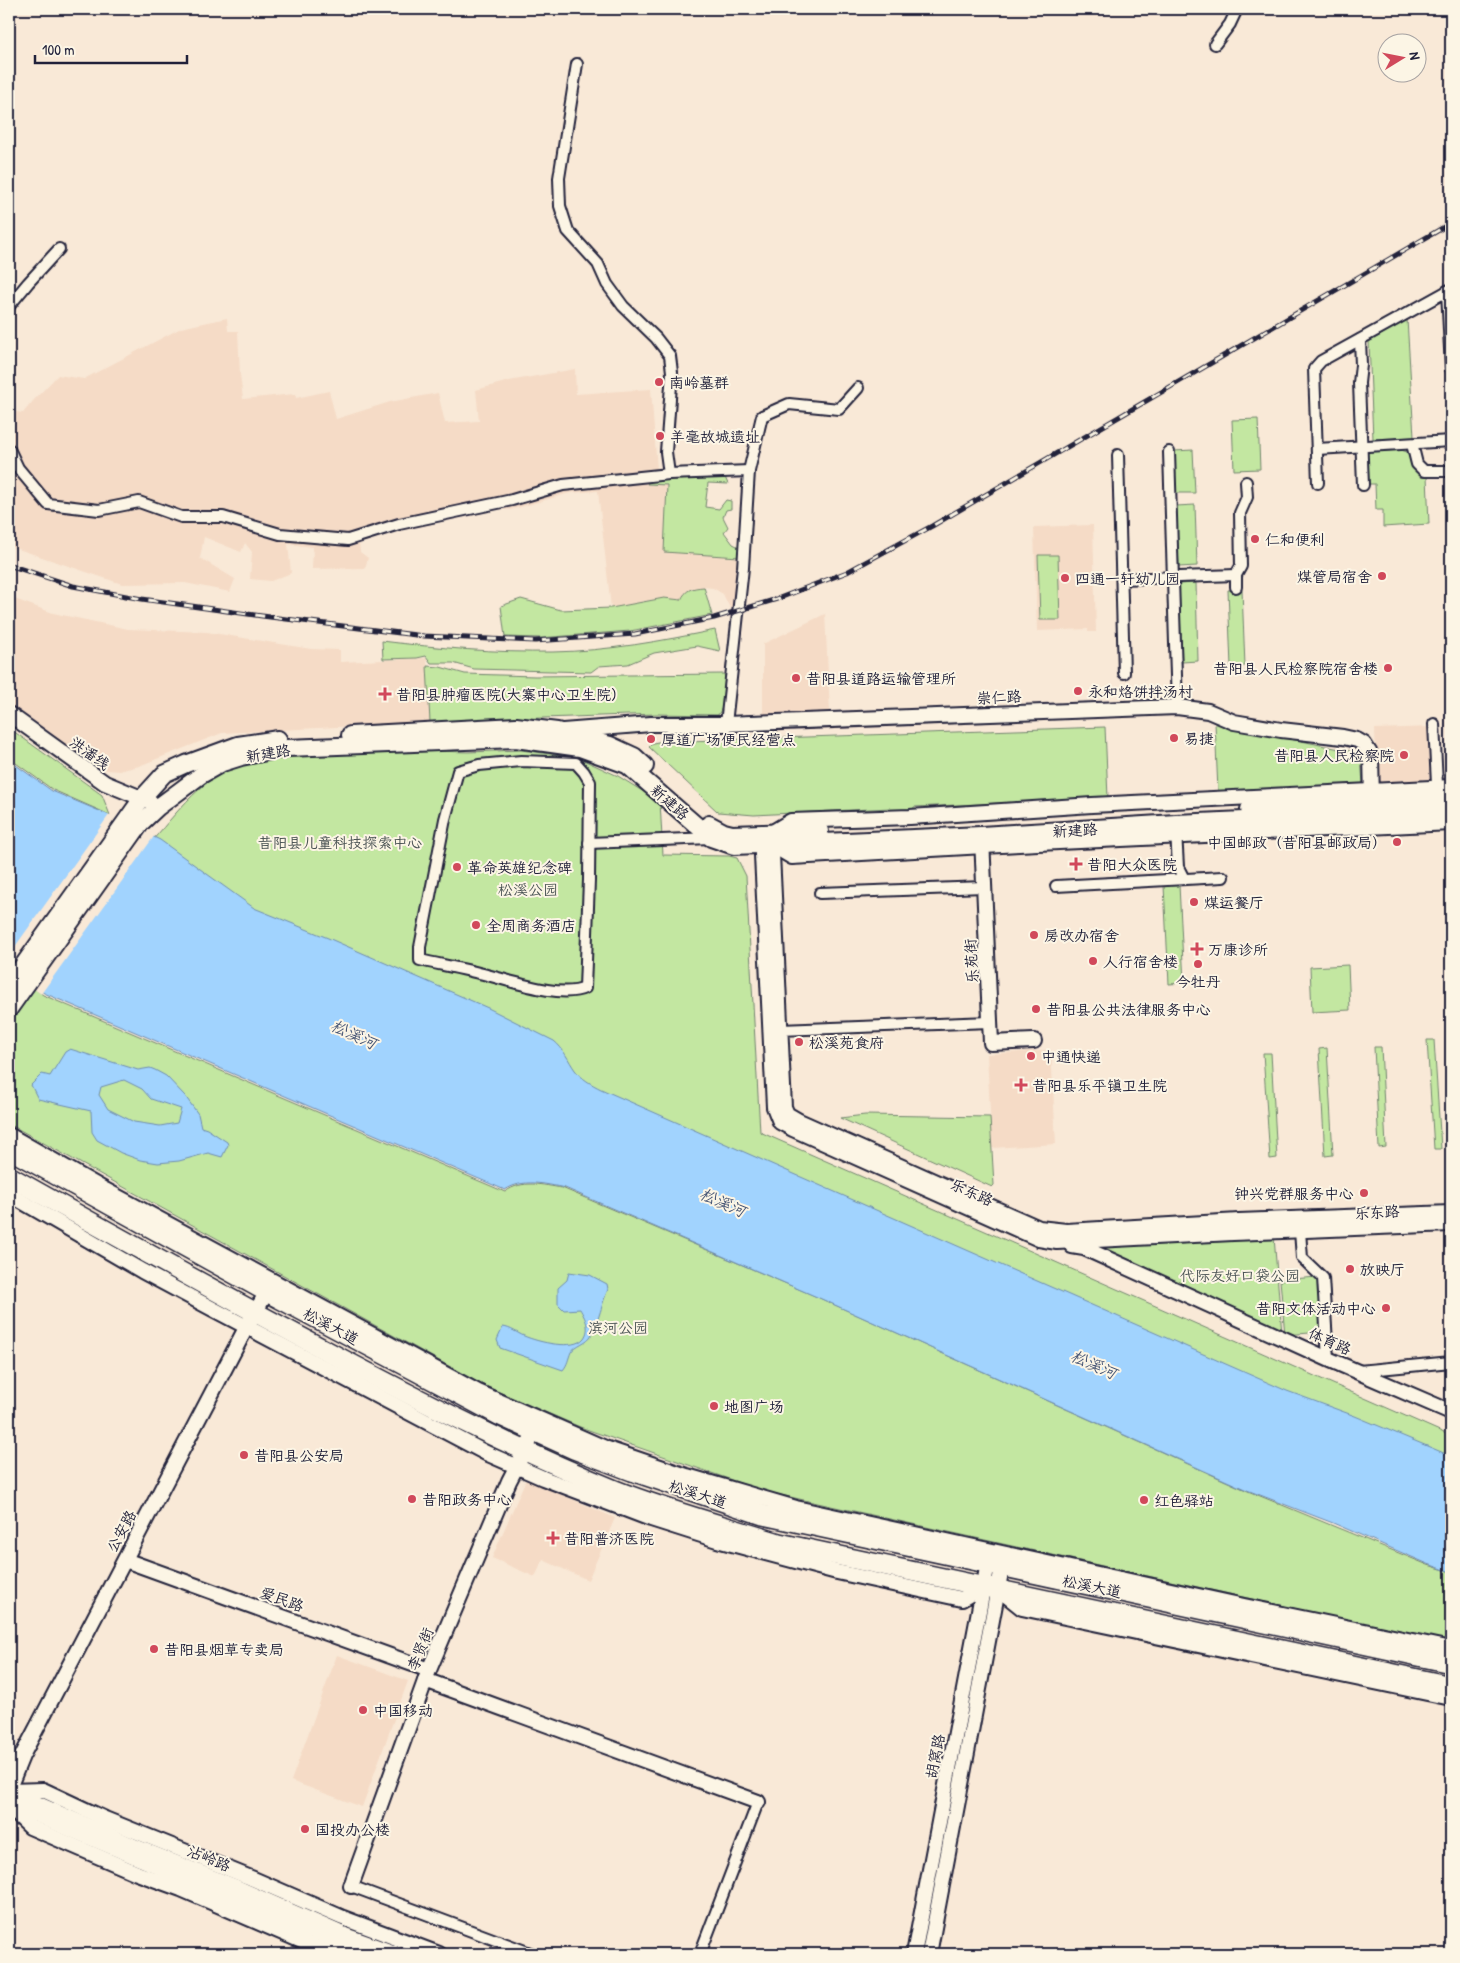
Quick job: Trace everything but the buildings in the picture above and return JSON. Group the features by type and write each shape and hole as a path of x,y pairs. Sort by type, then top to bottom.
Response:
{"highway":[{"name":"松溪大道","path":"9,1149 266,1292 499,1415 632,1471 763,1515 995,1565 1243,1612 1451,1663"},
{"name":"松溪大道","path":"9,1176 251,1320 396,1387 521,1458 705,1520 779,1542 1451,1686"}],"main road":[{"name":"崇仁路","path":"558,731 651,724 726,724 1177,706 1208,711 1234,722 1357,740 1364,744 1371,755 1372,803"},
{"name":"洪潘线","path":"9,714 105,783 158,806"},
{"name":"新建路","path":"10,1008 136,820 143,798 164,774 238,745 284,738 516,726 558,731 610,745 634,756 710,825 732,834 766,839 982,841 1176,830 1372,803"},
{"name":"新建路","path":"9,985 136,820 201,774 222,763 287,748 516,739 580,748 627,765 711,838 734,846 766,839 1448,797"},
{"path":"1176,830 1451,823"},
{"name":"乐东路","path":"766,839 784,1107 787,1114 799,1121 1040,1228 1066,1231 1238,1221 1451,1213"},
{"name":"乐东路","path":"766,839 774,1107 780,1122 793,1130 1039,1240 1057,1242 1451,1224"},
{"name":"乐苑街","path":"982,841 991,1043 1034,1041"},
{"path":"9,1135 105,1190 478,1392 605,1448 687,1476 796,1508 1243,1612 1451,1649"},
{"path":"9,1194 142,1271 251,1320"},
{"name":"体育路","path":"1057,1242 1084,1248 1328,1359 1451,1412"},
{"name":"公安路","path":"9,1790 27,1747 266,1292"},
{"name":"李贤街","path":"351,1886 427,1675 521,1458 535,1431"},
{"name":"爱民路","path":"125,1560 758,1802"},
{"name":"胡窝路","path":"914,1954 995,1565"},
{"path":"990,1587 1022,1608 1451,1698"},
{"name":"胡窝路","path":"929,1954 990,1587"},
{"path":"9,1790 43,1790 105,1819 251,1878 343,1918 439,1954"},
{"name":"沾岭路","path":"9,1790 132,1845 234,1886 345,1935 398,1954"},
{"path":"9,1805 30,1827 332,1954"},
{"name":"沾岭路","path":"9,1805 258,1907 365,1954"}],"street":[{"path":"1215,44 1230,24 1238,9"},
{"path":"577,64 559,178 560,206 568,231 598,264 608,284 623,306 656,338 670,356 672,372 666,452 669,474"},
{"path":"9,306 59,249"},
{"path":"1318,482 1314,369 1321,361 1449,290 1451,369"},
{"path":"1360,340 1361,365 1359,383 1363,485"},
{"path":"726,724 743,568 748,471 762,416 789,404 839,409 858,388"},
{"path":"1317,449 1451,441"},
{"path":"1412,444 1417,464 1424,471 1451,471"},
{"path":"9,449 18,468 48,504 99,510 139,502 181,517 224,517 280,534 348,540 399,524 512,500 563,486 669,474 748,471"},
{"path":"1169,452 1177,706"},
{"path":"1118,455 1124,673"},
{"path":"1236,587 1236,575 1241,566 1240,513 1247,497 1246,482"},
{"path":"1122,579 1236,575"},
{"path":"1434,724 1438,784 1448,797"},
{"path":"521,761 576,763 590,782 589,843 585,988 571,991 554,990 510,982 488,975 420,960 420,946 445,819 458,771 479,765 521,761"},
{"path":"1176,830 1178,867 1184,879"},
{"path":"589,843 711,838"},
{"path":"1056,886 1223,877"},
{"path":"820,893 984,887"},
{"path":"780,1030 990,1022"},
{"path":"1300,1231 1302,1258 1323,1278 1328,1359"},
{"path":"1359,1371 1451,1362"},
{"path":"700,1954 758,1802"},
{"path":"351,1886 534,1954"}],"shaded area":[{"path":"227,318 228,331 238,331 243,399 295,394 296,398 329,391 336,419 390,402 438,393 445,423 479,421 476,390 509,381 575,369 576,394 651,389 657,470 647,471 647,484 667,485 664,552 739,557 735,608 730,608 723,594 713,588 704,587 692,588 682,600 664,598 611,608 598,491 570,493 510,510 491,508 359,541 360,552 368,558 365,568 312,569 313,547 288,544 291,573 271,581 250,579 252,552 245,543 241,552 204,537 200,558 235,579 230,592 185,583 122,584 9,546 9,411 23,413 58,375 84,379 181,328"},
{"name":"四通一轩幼儿园","path":"1093,525 1096,632 1088,632 1088,629 1037,631 1034,527"},
{"path":"9,597 53,613 128,629 207,632 311,649 340,650 340,662 427,658 430,722 222,733 139,766 119,771 107,770 94,766 9,706"},
{"name":"昔阳县道路运输管理所","path":"825,614 830,712 763,715 763,644"},
{"name":"昔阳县人民检察院","path":"1432,727 1434,782 1377,784 1375,729"},
{"name":"昔阳县乐平镇卫生院","path":"1051,1050 1056,1144 992,1148 987,1054"},
{"name":"昔阳普济医院","path":"526,1479 615,1518 588,1580 543,1560 535,1577 492,1558"},
{"path":"337,1655 408,1681 362,1807 291,1781"}],"green space":[{"path":"1407,319 1414,437 1373,439 1369,342"},
{"path":"1258,419 1260,469 1234,470 1232,420"},
{"path":"1193,450 1195,493 1176,493 1174,451"},
{"path":"1401,450 1410,453 1417,470 1427,476 1429,524 1383,527 1383,510 1376,510 1375,484 1369,484 1367,452"},
{"path":"724,475 728,484 708,483 705,507 719,509 726,500 731,501 731,509 726,510 723,517 728,527 724,532 733,544 739,547 739,557 664,552 667,485 647,484 651,480"},
{"path":"1195,505 1197,566 1179,567 1176,506"},
{"path":"1038,555 1058,555 1060,620 1040,620"},
{"path":"1196,583 1198,661 1182,662 1179,584"},
{"path":"704,587 712,615 630,631 540,638 505,637 501,606 521,599 561,610 611,608 664,598 681,600 685,593 690,590"},
{"path":"1228,590 1242,590 1245,666 1231,667"},
{"path":"715,630 720,651 697,646 654,653 628,664 599,666 591,672 474,669 453,663 431,663 426,656 383,659 382,641 467,650 553,652 594,650 634,645"},
{"path":"427,666 440,667 465,674 535,676 724,674 726,690 718,715 656,714 430,722"},
{"path":"1215,723 1354,752 1361,758 1363,784 1218,791"},
{"path":"1105,727 1108,798 914,807 913,809 889,810 890,808 754,815 718,812 649,747 653,743 658,742"},
{"path":"9,728 102,795 110,815 53,790 9,758"},
{"name":"松溪公园","path":"364,749 468,752 521,750 579,758 618,776 660,802 663,855 729,856 737,858 746,876 760,1132 1451,1436 1451,1463 745,1165 309,947 152,841 199,790 226,770 242,763 259,758"},
{"path":"1179,885 1184,983 1169,984 1164,886"},
{"path":"1348,965 1350,1010 1312,1012 1310,967"},
{"name":"滨河公园","path":"9,969 43,995 505,1192 518,1185 525,1184 562,1188 815,1296 1248,1491 1428,1565 1451,1572 1451,1643 763,1491 580,1427 485,1386 9,1124"},
{"path":"1427,1040 1434,1040 1441,1149 1434,1149"},
{"path":"1374,1047 1381,1047 1386,1147 1379,1148"},
{"path":"1327,1048 1333,1155 1325,1156 1319,1049"},
{"path":"1263,1053 1271,1053 1277,1158 1270,1159"},
{"path":"865,1115 990,1117 994,1185 992,1187 840,1118"},
{"name":"代际友好口袋公园","path":"1274,1237 1282,1334 1087,1247"},
{"path":"1317,1277 1322,1332 1285,1335 1280,1280"}],"water":[{"name":"松溪河","path":"9,760 52,791 109,815 160,840 254,908 488,1008 554,1041 578,1073 601,1089 1287,1391 1355,1416 1451,1456 1451,1572 1247,1490 817,1297 565,1188 527,1183 512,1186 505,1190 44,993 9,968"},
{"path":"70,1049 138,1070 150,1068 166,1076 185,1096 198,1114 201,1127 227,1142 228,1145 222,1157 208,1153 179,1161 158,1163 140,1160 121,1153 97,1140 92,1132 91,1111 38,1099 31,1085 42,1074 50,1076 65,1052","holes":["124,1080 142,1089 151,1099 181,1109 177,1123 160,1126 134,1122 108,1109 99,1095 101,1087"]},
{"path":"569,1272 590,1275 607,1284 608,1289 592,1334 573,1349 563,1370 500,1348 497,1340 503,1327 546,1343 572,1344 584,1338 587,1327 580,1309 564,1310 558,1304 558,1288 567,1280"}],"pier":[{"path":"112,814 155,835 41,994 9,971 9,955 109,815"}],"railway":[{"path":"9,565 73,586 142,599 424,636 535,641 635,634 714,618 777,599 847,572 932,526 1451,223"}],"place":[{"name":"南岭墓群","path":"659,382"},
{"name":"羊毫故城遗址","path":"660,436"},
{"name":"仁和便利","path":"1255,539"},
{"name":"煤管局宿舍","path":"1382,576"},
{"name":"四通一轩幼儿园","path":"1065,578"},
{"name":"昔阳县人民检察院宿舍楼","path":"1388,668"},
{"name":"昔阳县道路运输管理所","path":"796,678"},
{"name":"永和烙饼拌汤村","path":"1078,691"},
{"name":"昔阳县肿瘤医院(大寨中心卫生院)","path":"385,694"},
{"name":"易捷","path":"1174,738"},
{"name":"厚道广场便民经营点","path":"651,739"},
{"name":"昔阳县人民检察院","path":"1404,755"},
{"name":"中国邮政（昔阳县邮政局）","path":"1397,842"},
{"name":"昔阳大众医院","path":"1076,864"},
{"name":"革命英雄纪念碑","path":"457,867"},
{"name":"煤运餐厅","path":"1194,902"},
{"name":"全周商务酒店","path":"476,925"},
{"name":"房改办宿舍","path":"1034,935"},
{"name":"万康诊所","path":"1197,949"},
{"name":"人行宿舍楼","path":"1093,961"},
{"name":"今牡丹","path":"1198,964"},
{"name":"昔阳县公共法律服务中心","path":"1036,1009"},
{"name":"松溪苑食府","path":"799,1042"},
{"name":"中通快递","path":"1031,1056"},
{"name":"昔阳县乐平镇卫生院","path":"1021,1085"},
{"name":"钟兴党群服务中心","path":"1364,1193"},
{"name":"放映厅","path":"1350,1269"},
{"name":"昔阳文体活动中心","path":"1386,1308"},
{"name":"地图广场","path":"714,1406"},
{"name":"昔阳县公安局","path":"244,1455"},
{"name":"昔阳政务中心","path":"412,1499"},
{"name":"红色驿站","path":"1144,1500"},
{"name":"昔阳普济医院","path":"553,1538"},
{"name":"昔阳县烟草专卖局","path":"154,1649"},
{"name":"中国移动","path":"363,1710"},
{"name":"国投办公楼","path":"305,1829"}],"park label":[{"name":"昔阳县儿童科技探索中心","path":"340,842"}]}
